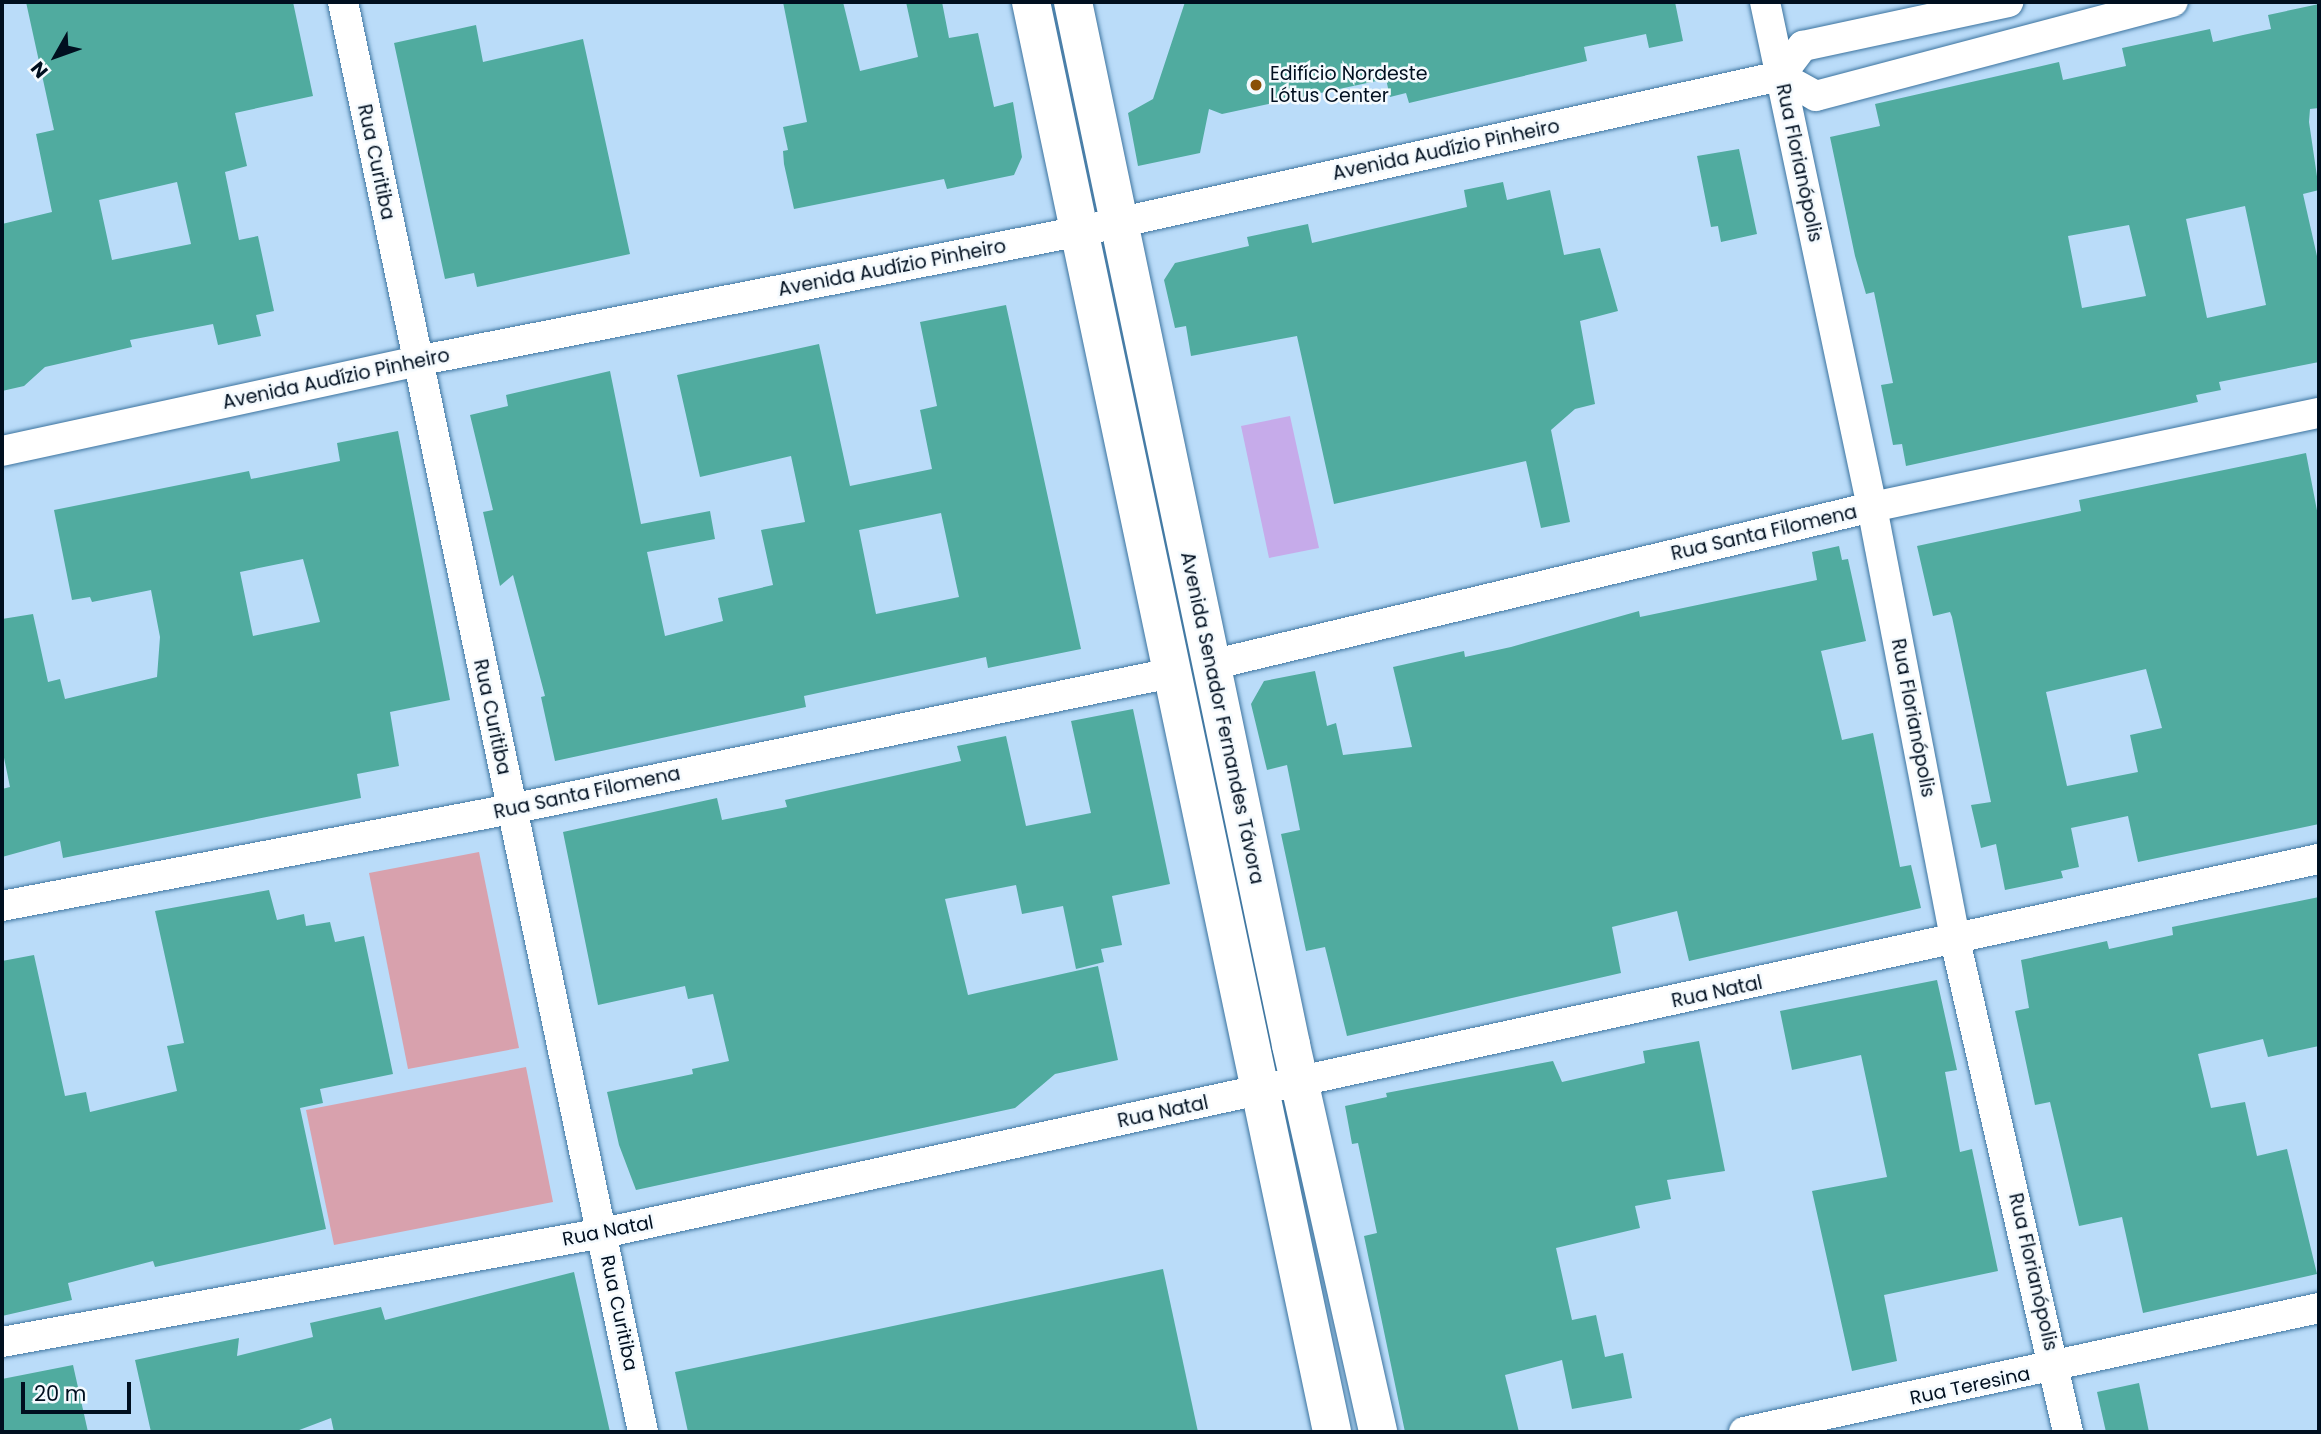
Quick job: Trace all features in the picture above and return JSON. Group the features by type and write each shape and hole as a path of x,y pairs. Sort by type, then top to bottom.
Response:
{"main road":[{"name":"Avenida Senador Fernandes Távora","path":"1031,2 1332,1432"},
{"name":"Avenida Senador Fernandes Távora","path":"1073,2 1300,1083 1378,1432"}],"street":[{"name":"Rua Curitiba","path":"343,2 643,1432"},
{"name":"Rua Florianópolis","path":"1765,2 1872,507 1955,940 2068,1432"},
{"path":"2008,2 1803,46 1780,76 1816,96 2113,9 2173,2"},
{"name":"Avenida Audízio Pinheiro","path":"2,451 417,362 1119,223 1780,76"},
{"name":"Rua Santa Filomena","path":"1211,665 1872,507 2319,413"},
{"name":"Rua Santa Filomena","path":"2,906 511,809 1171,673"},
{"name":"Rua Natal","path":"2,1342 603,1233 2319,859"},
{"name":"Rua Teresina","path":"1744,1432 2055,1368 2319,1308"}],"shaded area":[{"path":"1290,416 1319,548 1269,558 1241,426"},
{"path":"479,852 519,1048 408,1069 369,873"},
{"path":"526,1067 553,1202 334,1245 306,1110"}],"building":[{"path":"26,2 293,2 313,96 235,113 247,166 225,172 239,240 258,236 274,311 256,315 261,336 218,345 213,324 130,340 132,347 45,367 24,386 2,391 2,224 52,212 36,134 54,130","holes":["177,182 191,244 112,260 99,200"]},
{"path":"783,2 843,2 860,71 918,57 906,2 942,2 949,38 978,33 994,107 1013,102 1022,157 1014,175 947,189 944,179 794,209 784,164 783,151 788,150 783,127 807,122"},
{"path":"1185,2 1675,2 1683,41 1649,48 1646,34 1584,47 1587,61 1409,103 1406,93 1390,97 1386,79 1222,114 1209,109 1200,153 1138,166 1128,113 1153,99"},
{"path":"2319,4 2319,108 2310,109 2309,122 2319,190 2303,194 2319,265 2319,362 2219,382 2221,390 2196,395 2198,402 1906,466 1902,444 1893,445 1881,385 1893,383 1874,292 1866,294 1855,256 1830,137 1880,126 1875,104 2059,62 2063,80 2126,66 2122,48 2210,29 2213,42 2271,29 2268,15","holes":["2245,206 2266,305 2207,318 2186,219","2129,225 2146,296 2082,308 2068,236"]},
{"path":"476,25 483,62 583,39 630,254 477,287 474,273 445,279 394,43"},
{"path":"1739,149 1757,234 1721,242 1718,226 1711,227 1697,156"},
{"path":"1503,182 1507,200 1550,190 1564,255 1600,248 1618,311 1580,321 1595,404 1575,409 1551,430 1570,522 1541,528 1526,461 1334,504 1297,336 1191,356 1186,326 1175,328 1164,280 1175,263 1249,246 1247,237 1308,224 1312,243 1467,207 1464,190"},
{"path":"1006,305 1081,649 988,668 986,657 804,696 806,707 555,761 541,697 545,696 513,575 500,586 483,512 493,510 470,415 508,406 506,395 610,371 641,524 710,511 715,539 647,552 665,636 723,621 718,598 773,585 761,530 805,522 791,456 700,477 677,375 819,344 850,486 932,469 920,410 937,406 920,322","holes":["941,513 959,597 876,614 859,530"]},
{"path":"398,431 450,700 390,712 399,766 357,774 361,798 63,858 60,841 2,857 2,789 10,787 2,748 2,619 33,614 48,682 60,679 65,699 157,677 160,637 151,590 92,602 90,597 72,600 54,510 249,471 251,479 340,461 337,443","holes":["303,559 320,622 253,636 240,572"]},
{"path":"2306,453 2319,521 2319,824 2138,862 2128,816 2071,828 2079,867 2061,871 2063,878 2005,890 1996,844 1981,848 1971,805 1991,802 1952,617 1950,612 1933,616 1917,546 2081,511 2079,500","holes":["2146,669 2162,728 2130,735 2138,772 2067,786 2046,692"]},
{"path":"1839,546 1842,560 1848,559 1866,641 1821,651 1842,740 1873,733 1900,867 1911,865 1921,908 1689,961 1677,911 1612,927 1621,973 1347,1036 1325,947 1306,951 1281,834 1300,830 1287,765 1267,770 1251,704 1264,681 1315,671 1327,726 1336,723 1343,755 1412,747 1393,667 1464,651 1465,657 1511,647 1639,611 1640,617 1817,580 1812,552"},
{"path":"1133,709 1170,884 1112,896 1122,945 1101,949 1104,962 1076,969 1063,906 1022,914 1016,885 945,899 968,995 1098,966 1118,1060 1055,1074 1015,1108 636,1190 619,1145 607,1092 693,1074 692,1069 729,1061 713,994 688,999 685,986 598,1005 563,832 717,798 722,820 787,807 785,800 961,761 957,746 1006,736 1026,826 1091,813 1071,721"},
{"path":"269,890 277,920 304,914 306,926 330,922 335,942 364,936 393,1074 320,1089 323,1103 300,1108 326,1229 155,1267 153,1261 68,1283 72,1300 2,1316 2,961 34,955 65,1096 86,1092 90,1112 177,1091 167,1046 184,1043 155,911"},
{"path":"2319,897 2319,1046 2268,1057 2263,1039 2198,1054 2211,1108 2245,1102 2257,1156 2287,1149 2317,1274 2143,1313 2122,1217 2079,1226 2050,1102 2035,1105 2015,1011 2029,1008 2021,960 2107,941 2109,949 2173,935 2172,927"},
{"path":"1937,980 1957,1070 1945,1072 1960,1152 1972,1149 1998,1271 1884,1295 1897,1361 1852,1371 1812,1191 1887,1177 1861,1055 1792,1070 1780,1011"},
{"path":"1699,1041 1725,1171 1667,1180 1671,1199 1635,1206 1640,1228 1556,1248 1572,1320 1596,1315 1605,1357 1623,1353 1632,1398 1572,1409 1562,1360 1505,1375 1519,1432 1405,1432 1364,1236 1377,1233 1358,1143 1352,1144 1345,1106 1387,1097 1386,1093 1553,1061 1562,1082 1645,1063 1643,1051"},
{"path":"1163,1269 1198,1432 688,1432 675,1372"},
{"path":"574,1272 610,1432 334,1432 331,1418 294,1432 151,1432 135,1360 239,1338 237,1356 313,1337 310,1323 381,1307 385,1320"},
{"path":"73,1365 88,1432 2,1432 2,1379"},
{"path":"2139,1383 2149,1432 2106,1432 2097,1392"}],"place":[{"name":"Edifício Nordeste Lótus Center","path":"1256,85"}]}
